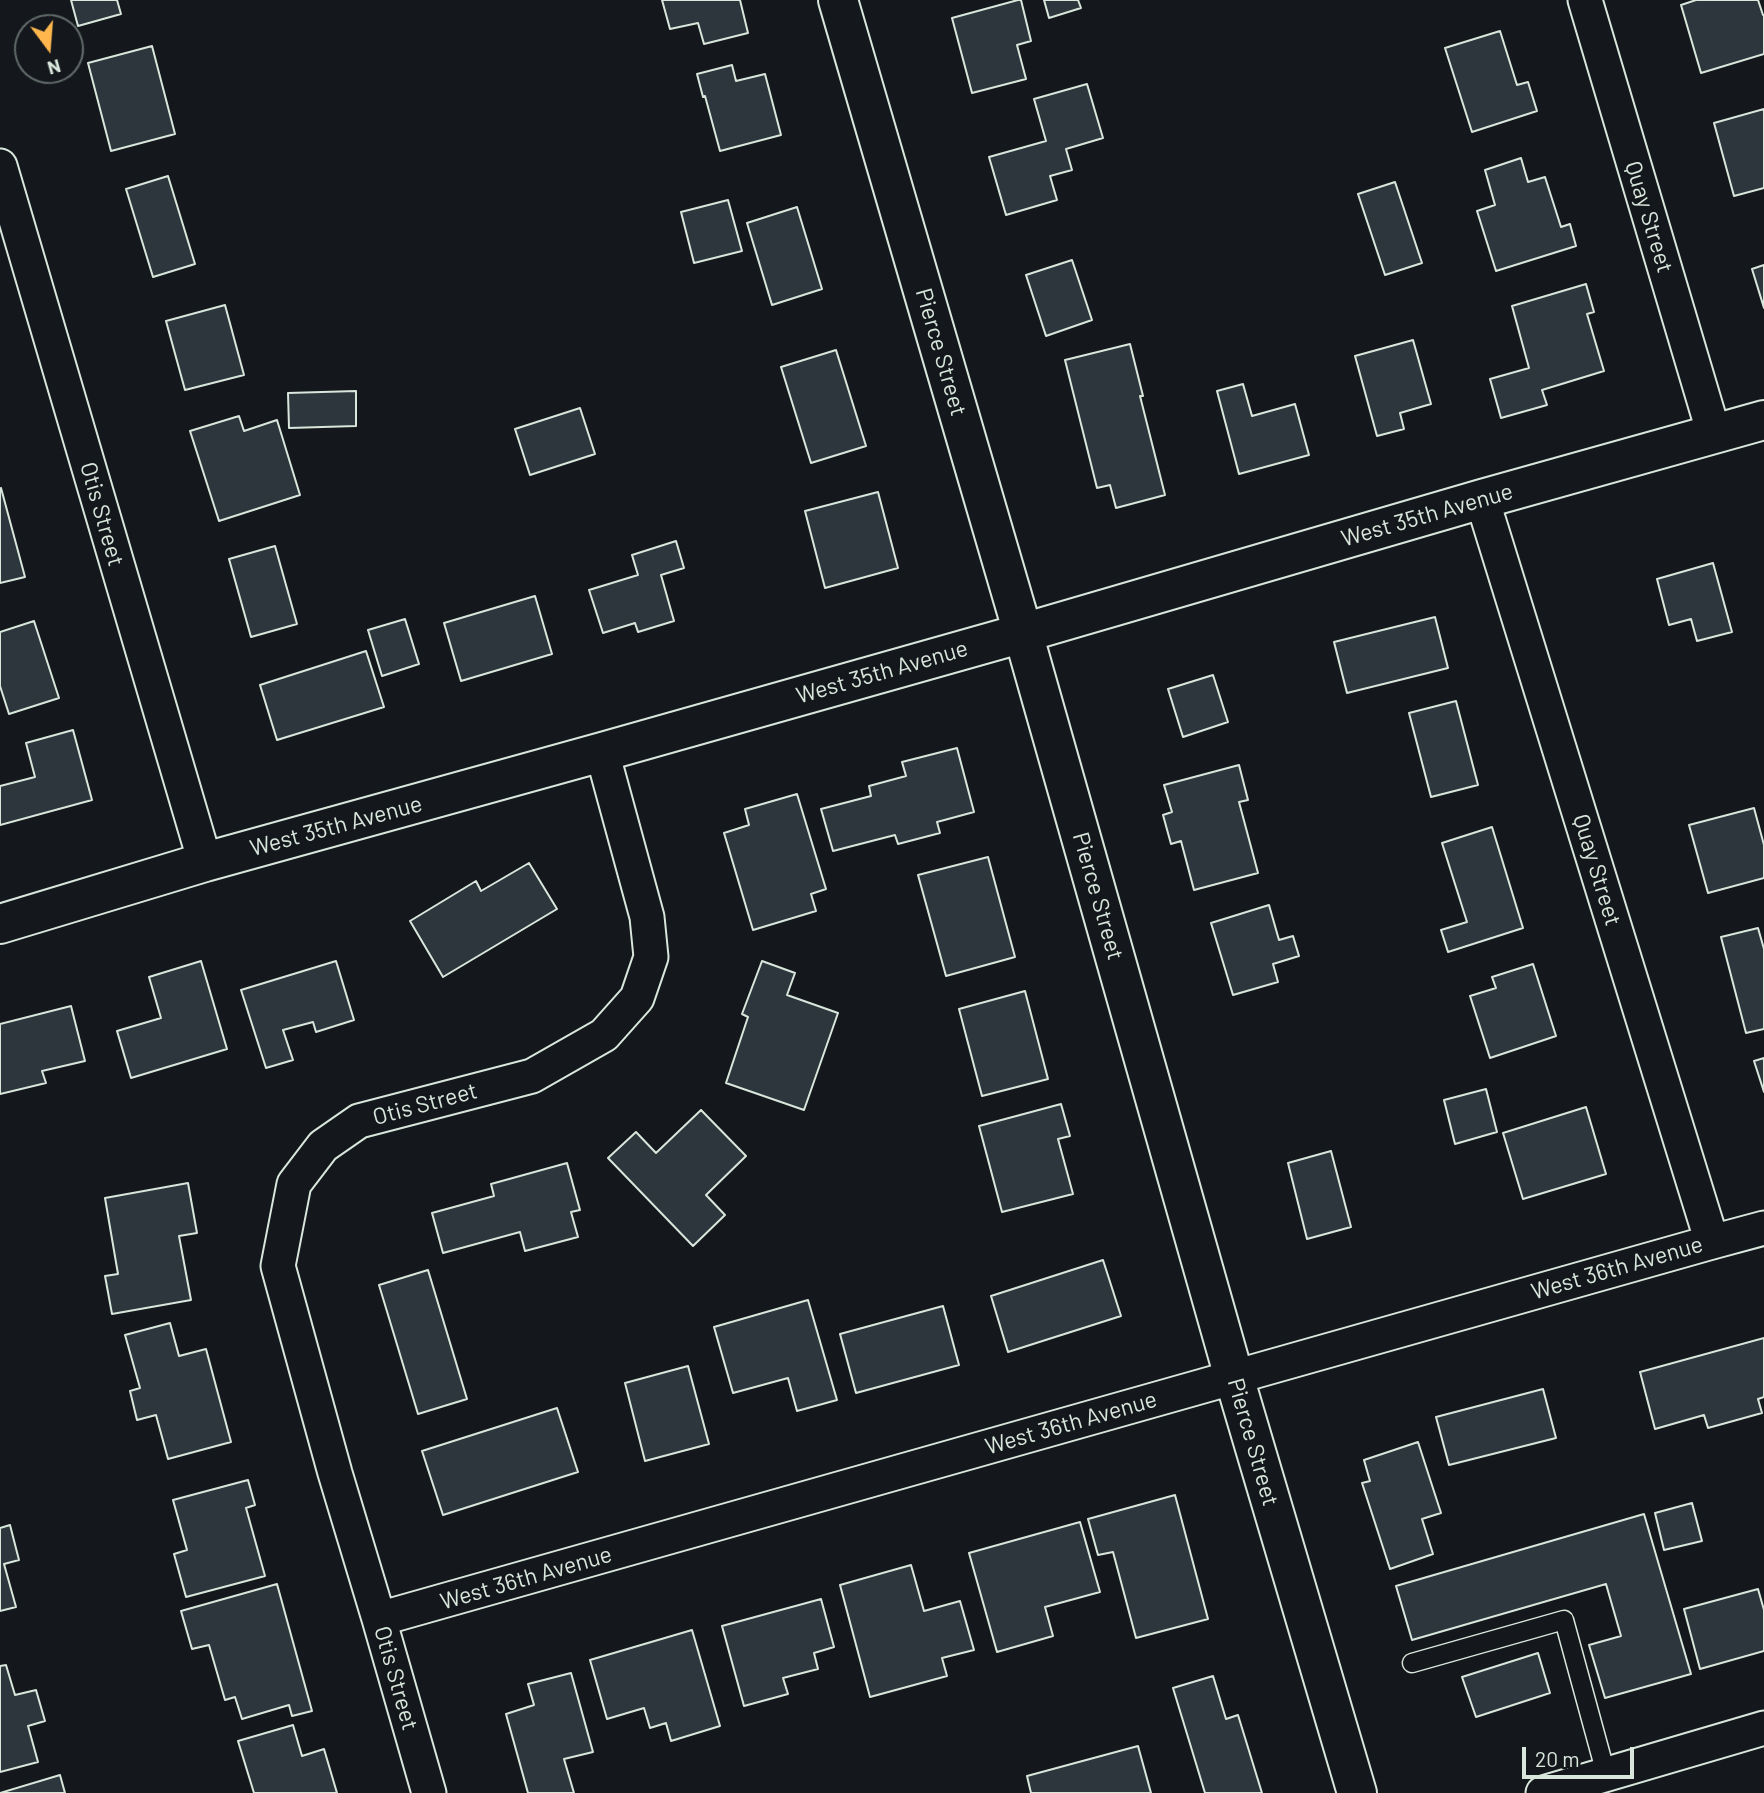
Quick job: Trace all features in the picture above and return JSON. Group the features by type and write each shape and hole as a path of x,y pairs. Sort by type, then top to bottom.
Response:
{"street":[{"name":"Pierce Street","path":"838,0 1023,633 1234,1377 1357,1793"},
{"name":"Quay Street","path":"1585,0 1714,435"},
{"name":"Otis Street","path":"0,166 205,862"},
{"name":"West 35th Avenue","path":"0,924 205,862 1023,633 1764,420"},
{"name":"Quay Street","path":"1482,499 1712,1242"},
{"name":"Otis Street","path":"429,1793 335,1473 278,1266 293,1184 323,1146 359,1121 532,1076 604,1035 637,998 651,957 647,917 602,752"},
{"name":"West 36th Avenue","path":"379,1619 1764,1228"},
{"path":"1543,1793 1764,1728"}],"lane":[{"path":"1412,1663 1564,1620 1606,1774"}],"building":[{"path":"71,0 117,0 121,14 84,24 84,14 75,14"},
{"path":"662,0 740,0 748,33 704,44 698,23 670,29"},
{"path":"1021,0 1031,41 1017,45 1026,79 972,93 952,18"},
{"path":"1044,0 1078,0 1081,8 1049,18"},
{"path":"1696,0 1758,0 1764,15 1764,54 1701,73 1681,5"},
{"path":"1500,31 1517,85 1528,82 1537,111 1472,132 1445,48"},
{"path":"152,46 175,134 111,151 88,63"},
{"path":"732,65 736,81 765,74 781,135 720,151 697,74"},
{"path":"1087,84 1103,138 1066,149 1072,170 1050,176 1057,200 1006,215 989,157 1046,141 1034,99"},
{"path":"1764,109 1764,188 1734,196 1714,123"},
{"path":"1521,158 1528,182 1545,177 1561,227 1570,224 1576,246 1496,271 1477,211 1495,205 1485,170"},
{"path":"168,176 195,264 153,277 126,189"},
{"path":"1395,182 1422,263 1385,275 1358,194"},
{"path":"728,200 742,251 694,263 681,212"},
{"path":"797,207 822,289 772,305 747,223"},
{"path":"1072,260 1092,320 1046,336 1026,275"},
{"path":"1764,265 1764,308 1752,269"},
{"path":"1586,284 1594,312 1587,314 1604,371 1542,390 1547,405 1501,418 1490,379 1529,368 1512,306"},
{"path":"225,305 244,375 185,390 166,321"},
{"path":"1413,340 1431,404 1400,413 1404,429 1377,436 1355,356"},
{"path":"1130,344 1165,495 1116,508 1110,485 1097,488 1065,360"},
{"path":"836,350 866,446 811,463 781,367"},
{"path":"1243,384 1252,416 1295,404 1309,455 1239,474 1217,391"},
{"path":"356,391 356,426 289,428 288,393"},
{"path":"580,408 595,454 530,475 515,429"},
{"path":"239,416 244,431 277,420 300,495 219,521 190,431"},
{"path":"0,489 25,577 0,583"},
{"path":"878,492 898,568 825,588 805,511"},
{"path":"676,541 684,568 661,575 674,621 638,632 635,623 603,633 589,590 638,575 632,555"},
{"path":"275,546 297,624 251,637 229,559"},
{"path":"1713,563 1732,632 1697,641 1691,619 1669,625 1657,579"},
{"path":"535,596 552,654 461,681 444,623"},
{"path":"1435,617 1448,668 1347,693 1334,642"},
{"path":"405,619 419,664 382,676 368,630"},
{"path":"34,621 59,698 9,714 0,686 0,632"},
{"path":"366,651 384,707 277,740 260,685"},
{"path":"1213,675 1228,722 1183,737 1168,689"},
{"path":"1456,701 1478,785 1431,797 1409,713"},
{"path":"73,730 92,800 0,825 0,786 35,777 26,743"},
{"path":"957,748 974,812 937,822 940,833 898,844 895,835 833,851 821,809 871,796 869,786 906,776 902,762"},
{"path":"1239,765 1248,800 1239,802 1258,873 1194,890 1181,841 1171,844 1163,815 1172,812 1164,785"},
{"path":"797,794 826,889 811,894 816,911 753,930 724,833 749,825 745,809"},
{"path":"1754,808 1764,845 1764,878 1708,893 1689,825"},
{"path":"1492,827 1523,928 1448,952 1441,930 1467,922 1442,843"},
{"path":"988,857 1015,957 946,976 918,875"},
{"path":"529,863 557,909 443,977 410,921 476,881 481,891"},
{"path":"1269,905 1279,940 1293,936 1299,956 1273,964 1278,982 1233,995 1211,923"},
{"path":"1758,928 1764,949 1764,1029 1746,1033 1721,937"},
{"path":"201,961 227,1049 131,1078 117,1031 161,1018 149,977"},
{"path":"336,961 354,1020 316,1032 313,1022 283,1030 293,1060 266,1068 241,990"},
{"path":"762,961 795,973 787,995 838,1013 804,1110 726,1083 748,1017 742,1014"},
{"path":"1533,964 1556,1036 1490,1058 1470,996 1496,988 1492,977"},
{"path":"1025,991 1048,1079 982,1096 959,1009"},
{"path":"71,1006 85,1061 42,1071 46,1083 0,1094 0,1024"},
{"path":"1764,1058 1764,1092 1754,1061"},
{"path":"1486,1089 1497,1132 1455,1144 1444,1100"},
{"path":"1061,1104 1070,1136 1058,1139 1073,1194 1002,1212 979,1126"},
{"path":"1586,1107 1606,1174 1523,1199 1503,1133"},
{"path":"701,1110 746,1156 706,1195 725,1215 693,1246 608,1158 636,1132 656,1153"},
{"path":"1331,1151 1351,1227 1307,1239 1288,1163"},
{"path":"567,1163 580,1210 571,1212 578,1237 525,1251 520,1232 443,1253 432,1213 494,1196 491,1184"},
{"path":"188,1183 197,1233 179,1236 191,1300 112,1314 105,1276 118,1274 105,1198"},
{"path":"1103,1260 1121,1316 1008,1352 991,1296"},
{"path":"428,1270 467,1399 418,1414 379,1285"},
{"path":"808,1300 837,1400 797,1411 788,1378 733,1393 714,1327"},
{"path":"943,1306 959,1365 856,1393 840,1334"},
{"path":"170,1323 179,1356 206,1349 231,1442 168,1459 156,1415 137,1420 130,1391 140,1388 125,1335"},
{"path":"1764,1338 1764,1397 1758,1399 1762,1413 1708,1428 1704,1415 1655,1429 1640,1372"},
{"path":"688,1366 709,1444 645,1461 625,1383"},
{"path":"1543,1389 1556,1438 1449,1465 1436,1417"},
{"path":"557,1408 578,1472 443,1515 422,1451"},
{"path":"1418,1442 1441,1513 1422,1519 1433,1554 1390,1569 1362,1483 1370,1481 1364,1460"},
{"path":"248,1480 255,1505 246,1508 265,1576 186,1597 174,1554 187,1550 173,1500"},
{"path":"1175,1495 1208,1619 1136,1638 1113,1552 1098,1555 1088,1519"},
{"path":"1692,1503 1702,1541 1664,1550 1655,1513"},
{"path":"1644,1514 1691,1674 1605,1698 1589,1645 1621,1636 1606,1584 1412,1640 1396,1586"},
{"path":"1080,1522 1100,1592 1045,1607 1053,1636 997,1652 969,1553"},
{"path":"10,1525 19,1560 4,1564 16,1607 0,1611 0,1528"},
{"path":"911,1565 924,1611 960,1601 974,1650 942,1658 947,1676 870,1697 840,1585"},
{"path":"277,1584 312,1711 292,1716 289,1705 242,1719 235,1697 225,1700 209,1645 192,1649 181,1611"},
{"path":"1758,1589 1764,1610 1764,1651 1700,1669 1684,1609"},
{"path":"821,1599 834,1647 814,1653 818,1669 783,1678 788,1694 744,1706 722,1626"},
{"path":"692,1630 720,1726 671,1741 666,1723 650,1728 644,1708 607,1719 590,1660"},
{"path":"1538,1653 1550,1693 1476,1717 1462,1677"},
{"path":"6,1665 15,1695 36,1690 45,1721 28,1726 38,1762 0,1772 0,1666"},
{"path":"571,1673 593,1752 564,1759 574,1793 528,1793 506,1714 534,1705 528,1684"},
{"path":"1213,1676 1226,1719 1238,1715 1262,1793 1205,1793 1173,1688"},
{"path":"293,1725 302,1756 324,1749 337,1793 254,1793 238,1741"},
{"path":"1138,1746 1151,1793 1031,1793 1027,1776"},
{"path":"60,1775 65,1793 0,1793"}]}
